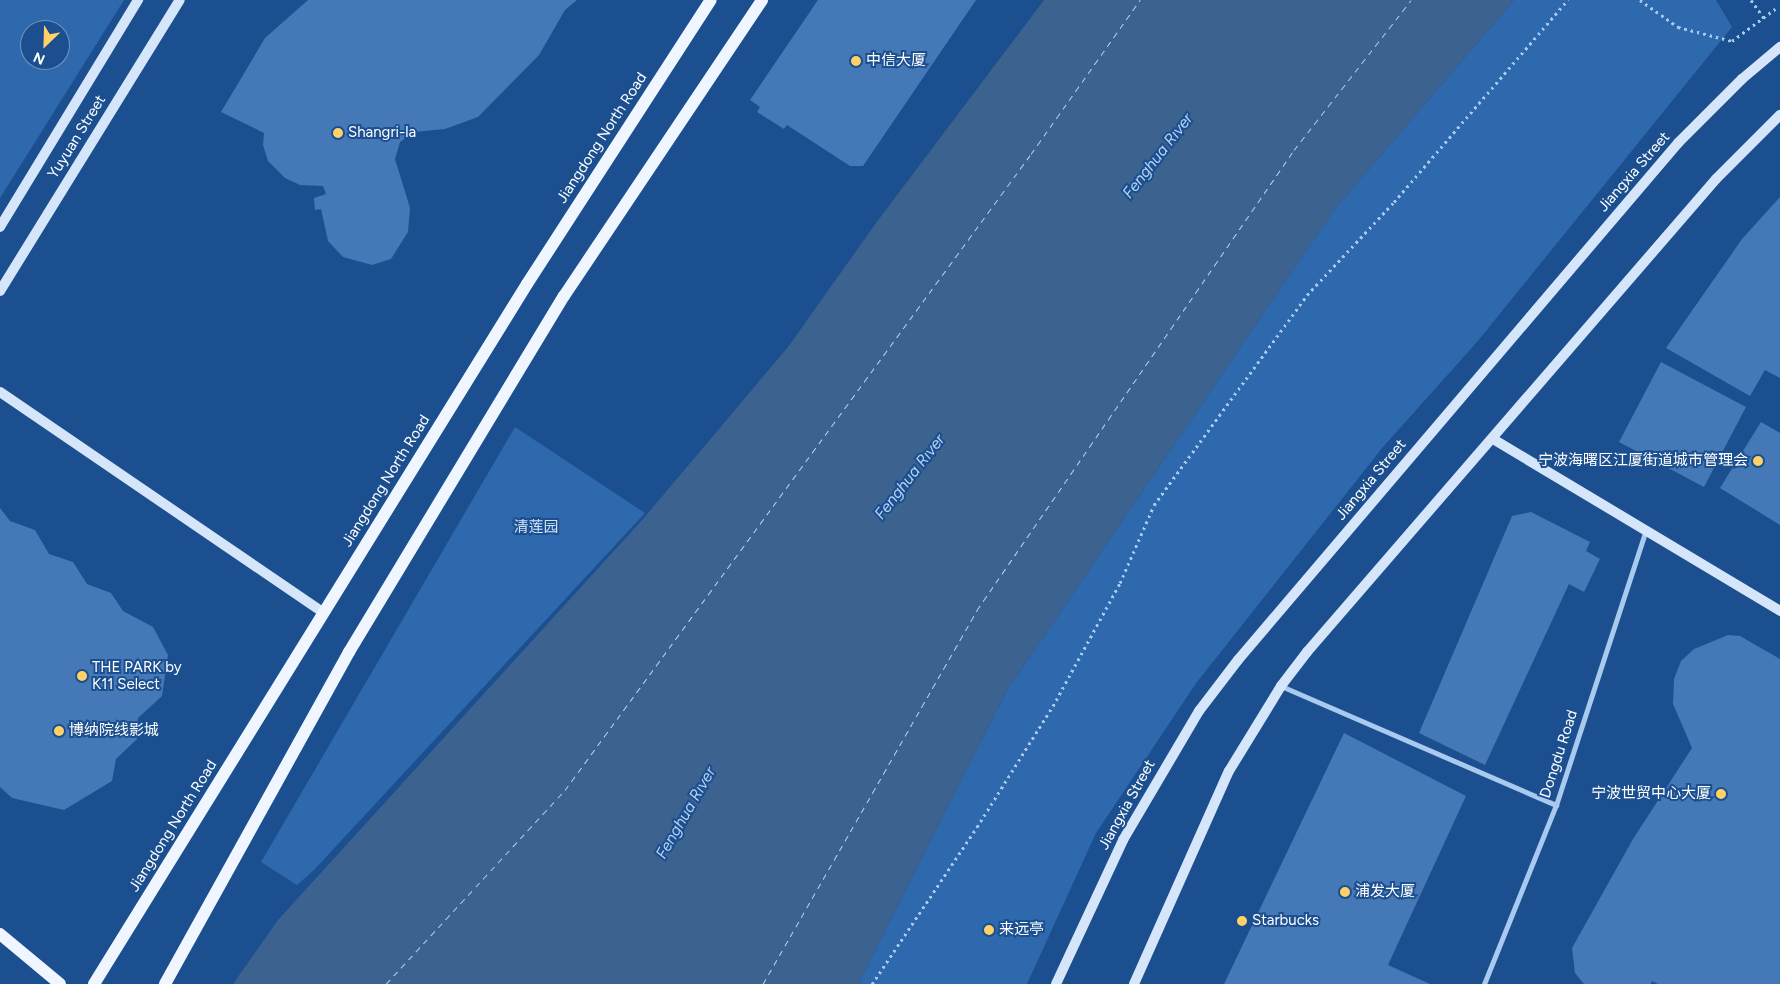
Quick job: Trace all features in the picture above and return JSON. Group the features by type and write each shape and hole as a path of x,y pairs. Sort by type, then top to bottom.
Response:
{"main road":[{"name":"Yuyuan Street","path":"0,227 138,0"},
{"name":"Yuyuan Street","path":"0,291 180,0"},
{"name":"Jiangdong North Road","path":"94,984 527,284 711,0"},
{"path":"165,984 349,652 564,296 762,0"},
{"name":"Jiangxia Street","path":"1056,984 1123,840 1194,719 1222,682 1678,143 1742,79 1780,47"},
{"path":"1134,984 1229,771 1281,686 1307,652 1716,179 1780,115"},
{"path":"0,392 324,613"},
{"path":"1493,439 1647,529 1780,611"},
{"path":"0,934 60,984"}],"street":[{"name":"Dongdu Road","path":"1484,984 1556,805 1647,529"},
{"path":"1281,686 1556,805"}],"path":[{"path":"872,984 977,827 1052,706 1120,583 1154,505 1306,295 1394,202 1568,0"},
{"path":"1640,0 1678,27 1732,41 1775,9"},
{"path":"1751,0 1764,18"}],"green space":[{"path":"0,0 124,0 0,198"},
{"path":"1514,0 1716,0 1732,27 1477,342 1383,447 1197,682 1096,833 1027,984 858,984 1006,692 1334,210"},
{"name":"清莲园","path":"515,427 645,513 314,870 297,885 261,862"}],"water":[{"name":"Fenghua Rıver","path":"1044,0 1514,0 1334,210 1006,692 858,984 233,984 278,920 643,519 788,347 876,223"}],"building":[{"name":"Shangri-la","path":"308,0 577,0 565,10 539,55 478,117 445,129 414,132 400,142 395,159 410,208 408,232 391,259 372,265 343,257 328,241 321,209 315,210 314,198 326,194 323,186 300,185 285,178 268,161 263,145 264,133 221,112 265,38"},
{"name":"中信大厦","path":"818,0 976,0 863,166 850,166 787,125 784,129 757,112 760,107 750,100"},
{"path":"1780,197 1780,378 1765,370 1750,396 1666,348 1742,239"},
{"path":"1661,362 1746,407 1704,487 1619,442"},
{"name":"宁波海曙区江厦街道城市管理会","path":"1761,422 1780,433 1780,525 1720,488"},
{"name":"THE PARK by K11 Select","path":"0,508 10,521 35,530 49,554 73,562 87,584 111,593 123,611 153,627 168,655 162,696 138,718 137,739 116,759 112,781 64,810 12,798 0,787"},
{"path":"1531,512 1590,542 1586,551 1600,559 1584,592 1569,584 1485,765 1419,733 1512,516"},
{"name":"宁波世贸中心大厦","path":"1728,635 1740,636 1780,659 1780,984 1658,984 1652,981 1651,984 1584,984 1575,973 1572,948 1633,839 1692,748 1673,704 1674,679 1681,661 1694,649"},
{"name":"浦发大厦","path":"1344,733 1466,796 1388,965 1430,984 1224,984"}],"ferry route":[{"path":"386,984 565,790 1031,154 1140,0"},
{"path":"763,984 977,610 1294,150 1411,0"}],"place":[{"name":"中信大厦","path":"856,61"},
{"name":"Shangri-la","path":"338,133"},
{"name":"宁波海曙区江厦街道城市管理会","path":"1758,461"},
{"name":"THE PARK by K11 Select","path":"82,676"},
{"name":"博纳院线影城","path":"59,731"},
{"name":"宁波世贸中心大厦","path":"1721,794"},
{"name":"浦发大厦","path":"1345,892"},
{"name":"Starbucks","path":"1242,921"},
{"name":"来远亭","path":"989,930"}]}
